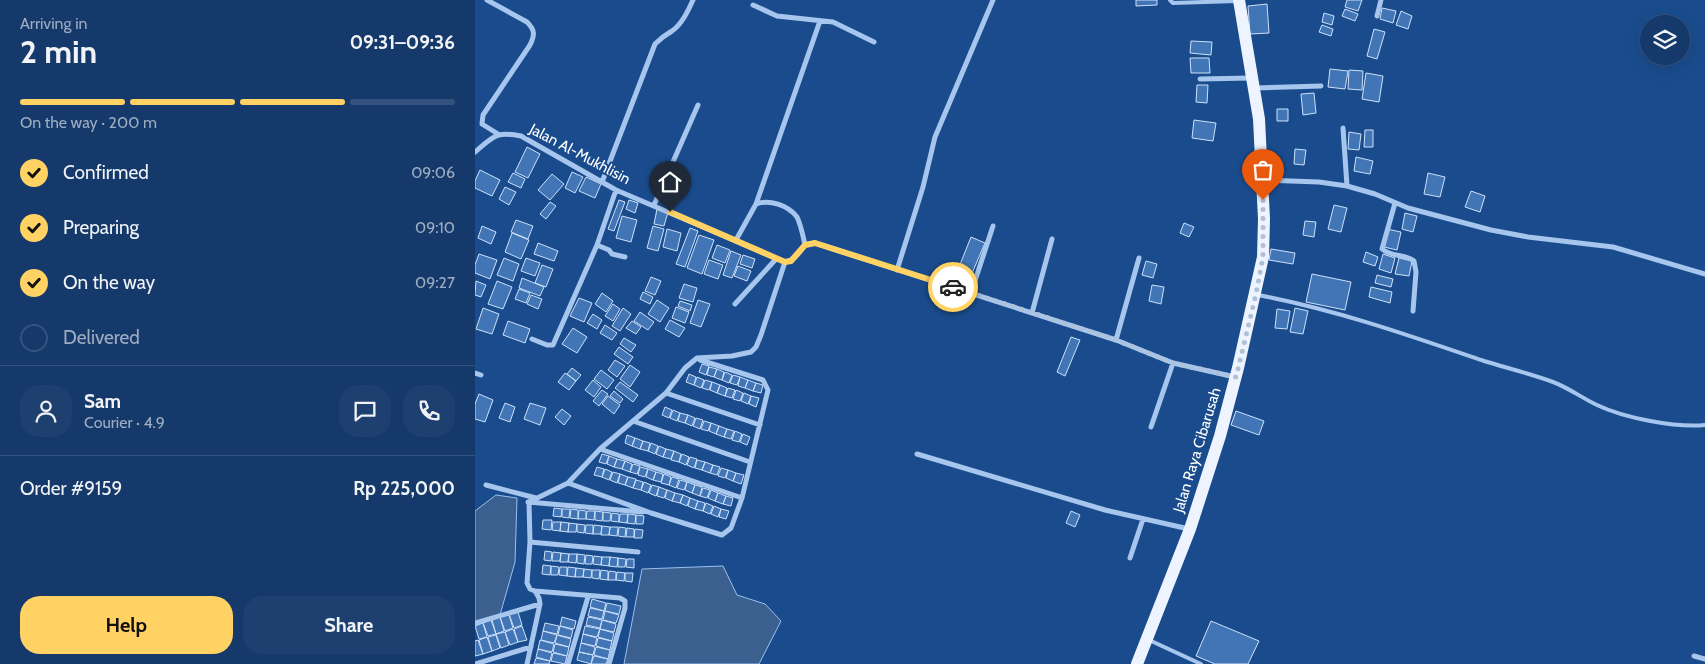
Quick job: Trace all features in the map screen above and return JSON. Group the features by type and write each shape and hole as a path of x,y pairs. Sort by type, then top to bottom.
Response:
{"main road":[{"name":"Jalan Raya Cibarusah","path":"1137,664 1190,529 1220,436 1256,294 1263,245 1259,119 1239,0"}],"street":[{"path":"475,152 498,134 482,124 483,115 534,38 532,27 527,22 487,0"},
{"path":"602,182 655,44 662,36 673,30 684,18 693,0"},
{"path":"897,270 923,187 935,137 993,0"},
{"path":"1377,16 1381,0"},
{"path":"753,5 777,16 833,22 874,42"},
{"path":"736,240 756,204 820,21"},
{"path":"1200,79 1321,86"},
{"path":"654,205 698,105"},
{"path":"1343,128 1347,186"},
{"name":"Jalan Al-Mukhlisin","path":"498,134 521,136 616,190 785,262"},
{"path":"1262,180 1319,182 1347,186 1375,194 1427,214 1499,232 1613,247 1705,274"},
{"path":"533,339 547,345 553,344 597,245 616,190"},
{"path":"756,204 764,201 771,202 791,211 797,218 805,245"},
{"path":"1395,203 1382,249 1414,261 1416,272 1413,311"},
{"path":"971,293 993,226"},
{"path":"1032,313 1052,239"},
{"path":"528,502 568,483 600,450 666,392 685,368 697,358 732,356 751,352 756,347 761,335 785,262 791,261 805,245 815,243 1116,340 1173,363 1236,377"},
{"path":"597,245 609,250 612,254 625,258"},
{"path":"1116,340 1139,258"},
{"path":"735,304 776,259"},
{"path":"568,483 651,513 722,535 731,528 741,498 768,390 763,380 697,358"},
{"path":"1151,427 1173,363"},
{"path":"475,373 481,375"},
{"path":"666,392 760,425"},
{"path":"633,421 750,462"},
{"path":"600,450 741,498"},
{"path":"917,454 1105,510 1190,529"},
{"path":"486,485 535,498"},
{"path":"528,502 651,513"},
{"path":"527,664 540,604 539,598 527,583 530,542 528,502"},
{"path":"1130,558 1143,519"},
{"path":"530,542 638,552"},
{"path":"532,590 620,598 625,601 625,608 609,664"},
{"path":"568,664 587,596"},
{"path":"475,623 540,604"},
{"path":"475,664 531,647"},
{"path":"1694,656 1705,659"}],"lane":[{"path":"1170,0 1173,3 1239,0"},
{"path":"1256,294 1327,310 1421,338 1555,383 1599,406 1632,416 1660,422 1695,426 1705,425"},
{"path":"1147,640 1201,664"}],"water":[{"path":"496,495 517,498 515,562 500,615 475,623 475,511"},
{"path":"723,566 737,595 765,604 781,621 759,664 624,664 642,569"}],"building":[{"path":"1136,0 1157,0 1157,5 1136,6"},
{"path":"1347,0 1362,0 1358,11 1345,7"},
{"path":"1267,4 1269,33 1250,34 1248,6"},
{"path":"1382,8 1396,11 1393,23 1380,19"},
{"path":"1345,9 1358,14 1355,21 1342,16"},
{"path":"1401,11 1412,16 1408,29 1396,25"},
{"path":"1324,13 1334,16 1332,25 1322,22"},
{"path":"1322,25 1333,29 1331,36 1319,32"},
{"path":"1374,29 1385,32 1377,59 1367,56"},
{"path":"1191,41 1212,42 1211,55 1190,53"},
{"path":"1190,58 1209,58 1210,73 1191,73"},
{"path":"1330,69 1348,71 1345,89 1328,87"},
{"path":"1349,70 1363,71 1362,90 1348,89"},
{"path":"1366,73 1383,76 1379,102 1362,99"},
{"path":"1197,85 1208,85 1207,103 1196,102"},
{"path":"1314,93 1316,113 1303,115 1301,94"},
{"path":"1277,109 1288,109 1288,121 1277,121"},
{"path":"1194,120 1216,123 1213,141 1192,138"},
{"path":"1365,130 1373,130 1373,147 1364,147"},
{"path":"1349,132 1361,134 1359,150 1348,149"},
{"path":"527,147 540,154 528,178 515,172"},
{"path":"1295,149 1306,150 1304,165 1294,164"},
{"path":"1356,157 1373,161 1370,174 1354,171"},
{"path":"480,170 500,180 492,196 475,188 475,181"},
{"path":"572,172 583,177 575,193 565,188"},
{"path":"513,173 525,179 521,188 508,182"},
{"path":"1428,173 1445,177 1440,197 1424,194"},
{"path":"552,174 564,184 550,200 538,190"},
{"path":"586,177 601,184 595,198 579,191"},
{"path":"505,187 516,192 509,205 499,199"},
{"path":"1471,191 1485,196 1480,212 1465,207"},
{"path":"619,200 625,202 614,231 608,229"},
{"path":"629,200 638,203 635,213 626,209"},
{"path":"550,202 556,206 546,219 540,214"},
{"path":"1334,205 1347,208 1341,232 1328,229"},
{"path":"657,209 668,212 664,226 654,224"},
{"path":"1405,213 1417,216 1413,232 1402,229"},
{"path":"622,216 637,220 631,242 616,238"},
{"path":"516,220 533,226 528,239 511,232"},
{"path":"1305,221 1316,222 1314,237 1303,235"},
{"path":"1184,223 1194,227 1189,237 1180,233"},
{"path":"482,226 496,232 491,244 478,238"},
{"path":"653,226 664,229 658,251 647,248"},
{"path":"690,228 698,231 685,267 676,264"},
{"path":"667,229 681,233 677,251 663,247"},
{"path":"1387,229 1401,232 1397,250 1384,247"},
{"path":"512,233 529,240 521,259 505,252"},
{"path":"699,235 714,240 702,274 687,268"},
{"path":"971,237 985,243 970,278 957,272"},
{"path":"538,243 558,251 554,261 534,254"},
{"path":"717,245 730,250 725,263 712,258"},
{"path":"1271,249 1295,253 1293,264 1269,260"},
{"path":"731,251 741,255 732,278 723,275"},
{"path":"1366,252 1378,257 1375,266 1363,262"},
{"path":"479,254 497,260 490,279 475,273 475,265"},
{"path":"1383,254 1395,258 1391,273 1379,269"},
{"path":"743,255 755,259 752,268 740,264"},
{"path":"504,258 519,264 513,281 497,275"},
{"path":"526,258 540,263 535,276 521,271"},
{"path":"1399,258 1412,261 1409,276 1395,274"},
{"path":"709,260 723,265 718,279 704,274"},
{"path":"1146,261 1157,264 1153,278 1142,275"},
{"path":"542,265 553,269 546,287 535,283"},
{"path":"738,266 751,271 747,281 734,276"},
{"path":"1312,274 1351,282 1345,310 1306,302"},
{"path":"1377,275 1393,279 1391,287 1375,283"},
{"path":"651,277 661,281 655,295 645,291"},
{"path":"522,278 544,287 540,296 519,288"},
{"path":"476,281 486,285 481,297 475,295"},
{"path":"497,281 512,287 503,309 488,304"},
{"path":"684,284 697,288 693,302 679,298"},
{"path":"1152,285 1164,287 1161,304 1149,301"},
{"path":"1371,287 1392,292 1390,303 1369,297"},
{"path":"519,289 530,293 526,303 515,299"},
{"path":"643,292 653,297 650,304 640,299"},
{"path":"602,293 613,301 606,312 595,304"},
{"path":"531,295 542,299 538,309 527,304"},
{"path":"579,298 592,303 584,322 570,316"},
{"path":"657,300 669,308 660,322 648,314"},
{"path":"698,300 710,304 701,327 690,323"},
{"path":"680,301 692,305 690,311 678,306"},
{"path":"613,304 620,309 613,321 605,316"},
{"path":"676,307 689,312 685,323 672,318"},
{"path":"483,308 499,314 492,334 476,329"},
{"path":"623,308 631,314 620,331 612,326"},
{"path":"1295,308 1308,311 1303,334 1290,332"},
{"path":"1277,309 1290,311 1287,329 1275,328"},
{"path":"640,312 654,322 648,330 634,321"},
{"path":"593,314 602,320 597,329 587,323"},
{"path":"670,320 685,328 679,337 665,329"},
{"path":"508,321 530,329 525,343 503,335"},
{"path":"632,321 641,327 636,334 626,328"},
{"path":"605,325 617,333 612,340 600,333"},
{"path":"573,328 587,337 577,353 562,344"},
{"path":"1071,337 1080,340 1065,376 1057,372"},
{"path":"624,338 636,345 631,352 620,344"},
{"path":"619,347 633,357 628,364 614,354"},
{"path":"615,360 625,366 617,377 608,370"},
{"path":"702,364 709,366 706,375 699,372"},
{"path":"630,365 640,372 630,387 620,379"},
{"path":"709,367 717,369 714,377 707,375"},
{"path":"572,368 581,375 576,381 567,374"},
{"path":"717,369 724,372 722,380 714,377"},
{"path":"601,370 614,380 607,389 594,379"},
{"path":"725,372 732,375 729,383 722,380"},
{"path":"565,373 576,381 569,390 558,382"},
{"path":"689,374 696,377 694,385 686,382"},
{"path":"733,375 740,377 737,385 730,383"},
{"path":"697,377 704,380 701,388 694,385"},
{"path":"740,377 748,380 745,388 738,386"},
{"path":"593,380 601,387 594,397 585,390"},
{"path":"705,380 712,382 709,390 702,388"},
{"path":"748,380 756,383 753,391 745,388"},
{"path":"620,382 638,395 633,402 615,388"},
{"path":"712,382 720,385 717,393 710,390"},
{"path":"756,383 763,385 761,393 753,391"},
{"path":"720,385 727,388 725,396 717,393"},
{"path":"728,388 735,390 732,398 725,396"},
{"path":"602,390 608,394 599,406 593,401"},
{"path":"736,390 743,393 740,401 733,399"},
{"path":"614,391 623,399 620,403 610,396"},
{"path":"744,393 751,396 748,404 741,401"},
{"path":"479,394 493,400 485,422 475,419 475,404"},
{"path":"608,396 620,405 614,414 602,404"},
{"path":"751,396 759,398 756,407 749,404"},
{"path":"505,403 515,407 510,422 499,418"},
{"path":"530,403 546,408 540,425 524,419"},
{"path":"665,407 672,410 669,418 662,415"},
{"path":"562,409 571,416 564,425 555,417"},
{"path":"673,410 680,413 677,421 670,418"},
{"path":"1236,411 1264,421 1259,435 1231,425"},
{"path":"680,413 688,415 685,423 678,421"},
{"path":"688,415 695,418 692,426 685,423"},
{"path":"696,418 703,420 700,429 693,426"},
{"path":"704,421 711,423 708,431 701,429"},
{"path":"711,423 719,426 716,434 709,431"},
{"path":"719,426 727,429 724,437 716,434"},
{"path":"727,429 734,431 731,439 724,437"},
{"path":"735,431 742,434 739,442 732,440"},
{"path":"743,434 750,437 747,445 740,442"},
{"path":"627,435 635,438 632,446 625,443"},
{"path":"635,438 643,441 640,449 632,446"},
{"path":"643,441 650,443 648,451 640,449"},
{"path":"651,443 658,446 655,454 648,451"},
{"path":"659,446 666,449 663,457 656,454"},
{"path":"666,449 674,451 671,459 663,457"},
{"path":"674,451 681,454 679,462 671,460"},
{"path":"602,454 609,456 606,464 599,462"},
{"path":"682,454 689,457 686,465 679,462"},
{"path":"609,456 617,459 614,467 607,464"},
{"path":"690,457 697,459 694,468 687,465"},
{"path":"617,459 625,461 622,469 614,467"},
{"path":"697,460 705,462 702,470 695,468"},
{"path":"625,461 632,464 630,472 622,469"},
{"path":"705,462 713,465 710,473 702,470"},
{"path":"633,464 640,466 637,474 630,472"},
{"path":"713,465 720,467 717,475 710,473"},
{"path":"597,467 604,469 602,477 594,475"},
{"path":"640,467 648,469 645,477 638,475"},
{"path":"721,468 728,470 725,478 718,476"},
{"path":"605,469 612,472 609,480 602,477"},
{"path":"648,469 656,472 653,480 646,477"},
{"path":"728,470 736,473 733,481 726,478"},
{"path":"613,472 620,474 617,483 610,480"},
{"path":"656,472 663,474 661,482 653,480"},
{"path":"736,473 744,475 741,484 733,481"},
{"path":"620,474 628,477 625,485 618,483"},
{"path":"664,474 671,477 669,485 661,483"},
{"path":"628,477 636,479 633,488 625,485"},
{"path":"672,477 679,479 676,488 669,485"},
{"path":"636,480 643,482 641,490 633,488"},
{"path":"680,480 687,482 684,490 677,488"},
{"path":"644,482 651,485 648,493 641,490"},
{"path":"687,482 695,485 692,493 685,490"},
{"path":"652,485 659,487 656,496 649,493"},
{"path":"695,485 702,487 700,496 692,493"},
{"path":"659,487 667,490 664,498 657,496"},
{"path":"703,488 710,490 707,498 700,496"},
{"path":"667,490 675,493 672,501 665,498"},
{"path":"711,490 718,493 715,501 708,498"},
{"path":"675,493 683,495 680,503 672,501"},
{"path":"718,493 726,496 723,504 715,501"},
{"path":"683,495 690,498 687,506 680,503"},
{"path":"726,496 733,498 731,506 723,504"},
{"path":"690,498 698,501 695,509 688,506"},
{"path":"698,501 705,503 703,511 695,509"},
{"path":"706,503 713,506 710,514 703,511"},
{"path":"714,506 721,509 718,517 711,514"},
{"path":"554,508 562,509 561,517 553,516"},
{"path":"562,509 570,509 569,518 562,517"},
{"path":"571,509 578,510 578,519 570,518"},
{"path":"721,509 729,511 726,519 719,517"},
{"path":"579,510 586,511 586,519 578,519"},
{"path":"587,511 595,511 594,520 586,519"},
{"path":"595,511 603,512 602,521 595,520"},
{"path":"1071,511 1080,515 1075,527 1066,523"},
{"path":"603,512 611,513 610,521 603,521"},
{"path":"612,513 619,514 619,522 611,521"},
{"path":"620,514 628,514 627,523 619,522"},
{"path":"628,514 636,515 635,524 627,523"},
{"path":"636,515 644,516 643,524 636,524"},
{"path":"543,520 552,520 551,530 542,529"},
{"path":"553,522 561,522 560,531 552,530"},
{"path":"561,522 569,523 568,532 560,531"},
{"path":"569,523 577,524 576,532 568,532"},
{"path":"577,524 585,525 584,533 577,532"},
{"path":"586,525 593,525 593,534 585,533"},
{"path":"594,525 602,526 601,534 593,534"},
{"path":"602,526 610,527 609,535 601,535"},
{"path":"610,527 618,527 617,536 609,535"},
{"path":"619,527 626,528 625,537 618,536"},
{"path":"627,528 634,529 634,537 626,537"},
{"path":"635,529 643,530 642,538 634,538"},
{"path":"545,551 552,552 551,561 544,560"},
{"path":"553,552 561,553 560,561 552,561"},
{"path":"561,553 569,554 568,562 560,562"},
{"path":"569,554 577,554 576,563 568,562"},
{"path":"577,554 585,555 584,564 577,563"},
{"path":"586,555 593,556 592,564 585,564"},
{"path":"594,556 602,557 601,565 593,564"},
{"path":"602,557 610,557 609,566 601,565"},
{"path":"610,557 618,558 617,567 609,566"},
{"path":"618,558 626,559 625,567 618,567"},
{"path":"627,559 634,559 634,568 626,567"},
{"path":"543,565 551,566 550,575 542,574"},
{"path":"551,566 559,567 558,575 551,575"},
{"path":"560,567 567,567 567,576 559,575"},
{"path":"568,567 576,568 575,577 567,576"},
{"path":"576,568 584,569 583,577 575,577"},
{"path":"584,569 592,570 591,578 583,577"},
{"path":"592,570 600,570 599,579 592,578"},
{"path":"601,570 608,571 608,580 600,579"},
{"path":"609,571 616,572 616,580 608,580"},
{"path":"617,572 625,573 624,581 616,580"},
{"path":"625,573 633,573 632,582 625,581"},
{"path":"592,599 606,603 604,611 590,607"},
{"path":"607,603 621,606 619,614 605,611"},
{"path":"590,608 604,611 602,619 588,616"},
{"path":"605,611 619,615 616,623 603,620"},
{"path":"518,612 522,625 514,628 509,614"},
{"path":"509,615 513,628 505,631 500,617"},
{"path":"500,617 504,631 496,634 492,620"},
{"path":"562,617 576,621 574,629 560,626"},
{"path":"588,617 602,620 600,628 586,625"},
{"path":"491,620 496,634 488,636 483,623"},
{"path":"602,620 616,624 614,632 600,629"},
{"path":"1211,621 1259,641 1248,664 1215,664 1196,656"},
{"path":"483,623 487,637 479,639 475,626"},
{"path":"545,623 559,626 557,634 543,631"},
{"path":"522,626 527,640 518,642 514,629"},
{"path":"560,626 573,630 571,638 558,635"},
{"path":"585,626 600,629 597,637 583,634"},
{"path":"513,629 518,642 510,645 505,632"},
{"path":"600,629 614,633 612,641 598,637"},
{"path":"543,631 557,635 554,643 541,640"},
{"path":"505,632 509,645 501,648 496,634"},
{"path":"583,634 597,638 595,646 581,643"},
{"path":"496,635 500,648 492,651 488,637"},
{"path":"557,635 571,639 569,647 555,643"},
{"path":"487,637 492,651 483,654 479,640"},
{"path":"598,638 612,641 610,650 596,646"},
{"path":"478,640 483,654 475,656 475,641"},
{"path":"540,640 554,644 552,652 538,649"},
{"path":"581,643 595,647 593,655 579,652"},
{"path":"555,644 569,647 567,656 553,652"},
{"path":"596,647 610,650 608,659 594,655"},
{"path":"538,649 552,653 550,661 536,657"},
{"path":"579,652 593,655 591,664 577,660"},
{"path":"553,653 567,656 565,664 551,661"},
{"path":"594,656 608,659 606,664 591,664"},
{"path":"536,658 550,661 549,664 534,664"}],"way so far":[{"path":"953,287 1116,340 1173,363 1236,377 1263,257 1263,200"}],"route":[{"path":"670,212 785,262 791,261 805,245 815,243 953,287"}]}
